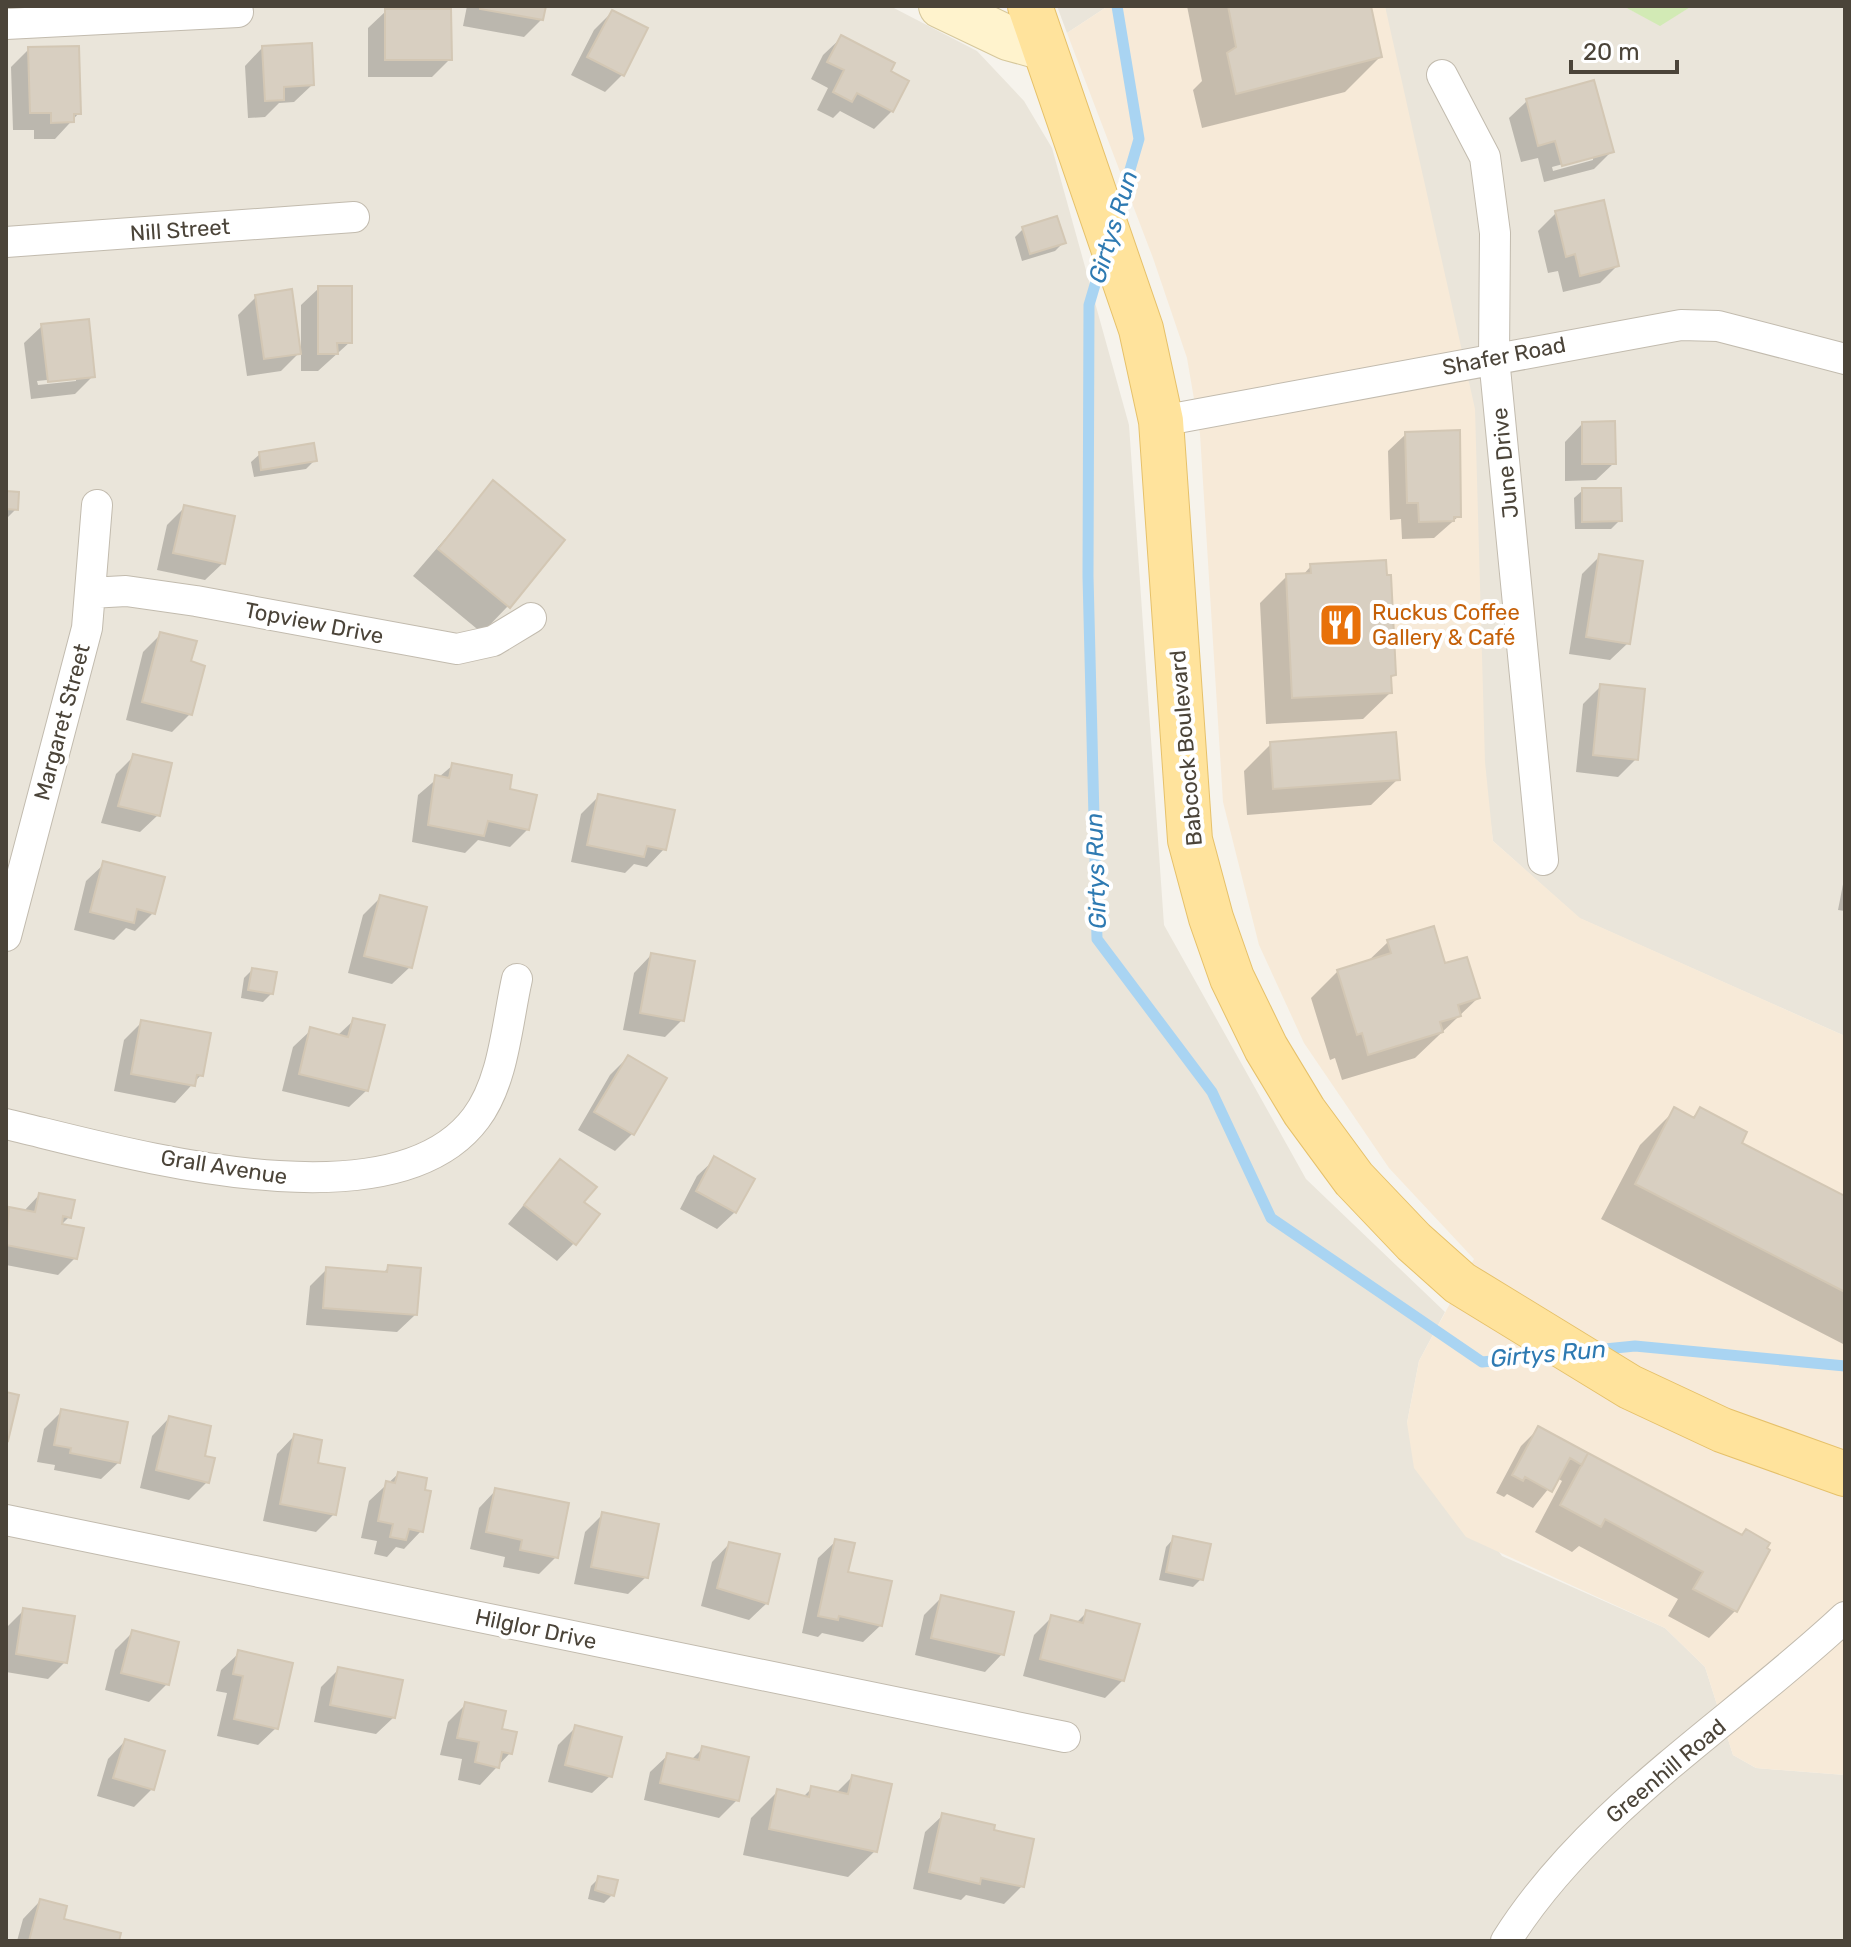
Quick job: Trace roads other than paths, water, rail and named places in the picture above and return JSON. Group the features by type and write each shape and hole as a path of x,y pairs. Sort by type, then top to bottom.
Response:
{"main road":[{"name":"Babcock Boulevard","path":"1030,6 1085,157 1141,329 1161,421 1190,840 1211,918 1232,978 1266,1048 1304,1111 1354,1179 1414,1242 1460,1283 1630,1387 1722,1430 1845,1474"}],"street":[{"path":"941,6 1008,38 1044,48"},
{"path":"6,24 238,12"},
{"name":"June Drive","path":"1442,75 1485,157 1495,233 1494,358 1543,860"},
{"name":"Nill Street","path":"6,242 354,217"},
{"name":"Shafer Road","path":"1161,421 1681,325 1718,326 1845,359"},
{"name":"Margaret Street","path":"6,936 87,628 97,505"},
{"name":"Topview Drive","path":"90,593 126,591 196,601 457,649 493,641 531,618"},
{"name":"Grall Avenue","path":"6,1124 271,1177 365,1174 411,1162 437,1152 477,1118 497,1070 517,979"},
{"name":"Hilglor Drive","path":"6,1520 1065,1737"},
{"name":"Greenhill Road","path":"1506,1941 1526,1908 1581,1842 1845,1617"}],"waterway":[{"name":"Girtys Run","path":"1117,6 1139,139 1117,214"},
{"name":"Girtys Run","path":"1102,261 1089,305 1088,576 1097,939 1212,1092 1271,1218 1482,1362 1550,1355"},
{"name":"Girtys Run","path":"1595,1350 1635,1346 1845,1366"}],"place":[{"name":"Ruckus Coffee Gallery & Café","path":"1341,625"}]}
